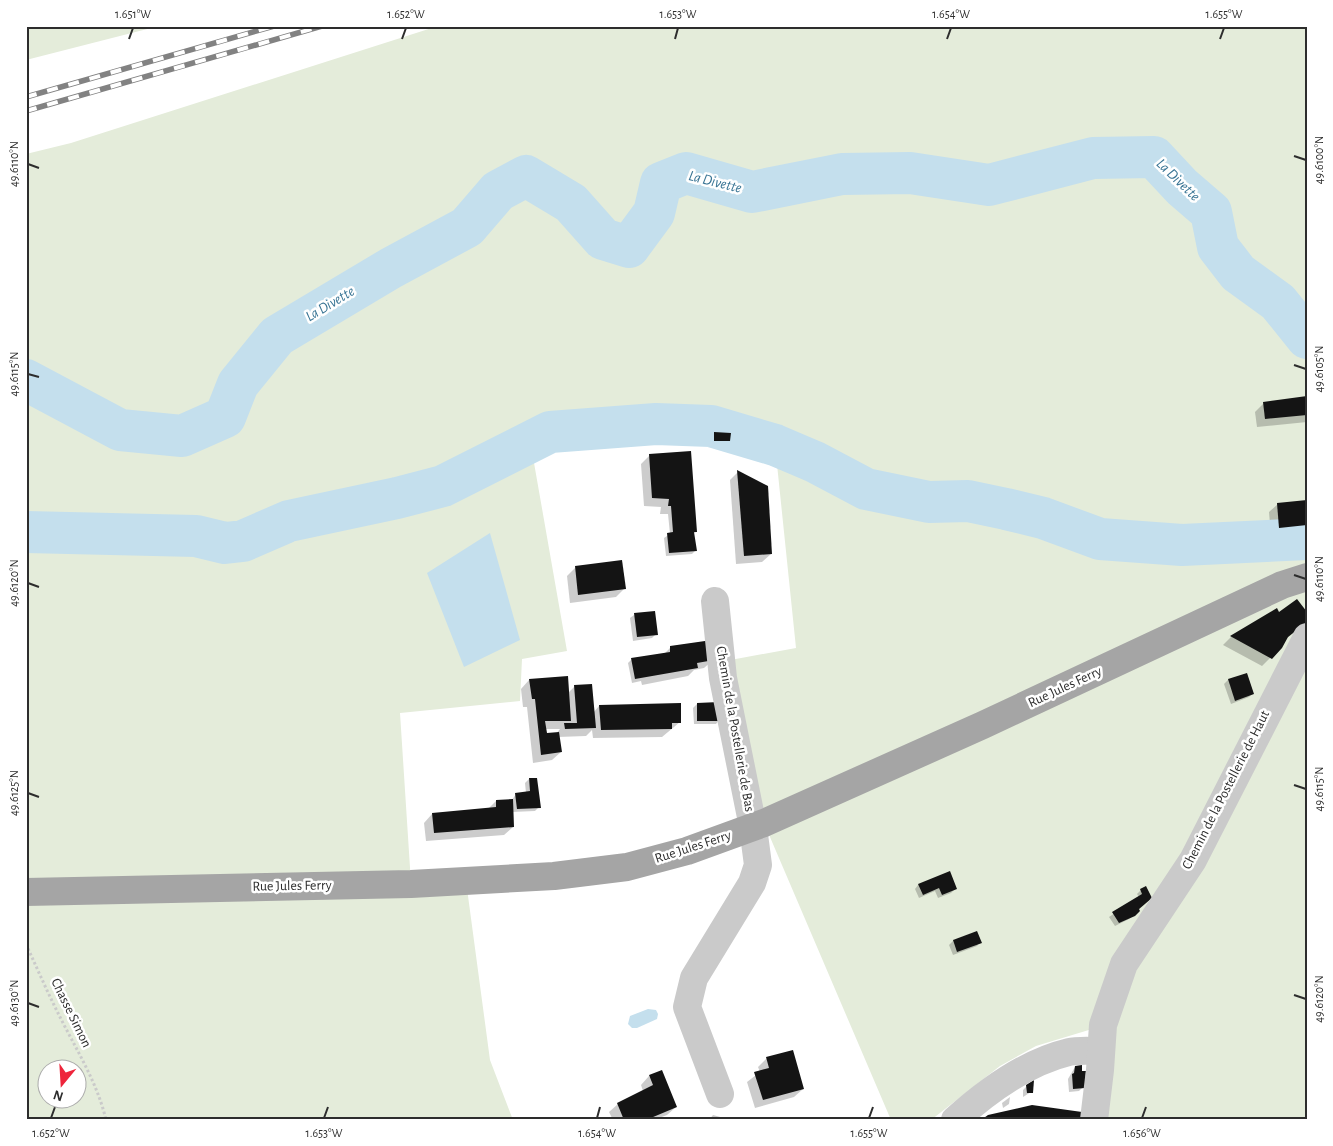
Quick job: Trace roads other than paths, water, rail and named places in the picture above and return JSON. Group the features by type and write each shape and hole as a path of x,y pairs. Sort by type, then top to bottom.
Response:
{"main road":[{"name":"Rue Jules Ferry","path":"26,892 411,884 554,876 627,867 687,851 753,827 983,725 1282,585 1307,577"}],"street":[{"name":"Chemin de la Postellerie de Bas","path":"715,601 723,678 753,827 758,865 752,883 694,978 686,1007 720,1094"},
{"name":"Chemin de la Postellerie de Haut","path":"1094,1120 1103,1026 1124,964 1192,860 1307,637"},
{"path":"956,1120 1010,1078 1048,1059 1070,1052 1100,1051"}],"water":[{"path":"490,533 520,640 464,667 427,573"},
{"path":"648,1009 656,1010 658,1014 657,1019 637,1028 632,1028 628,1024 630,1016"}],"waterway":[{"name":"La Divette","path":"26,380 120,430 182,436 225,417 238,384 277,336 391,268 467,227 498,191 526,176 571,203 603,239 629,247 654,213 661,183 686,173 752,192 842,174 910,173 989,185 1093,158 1154,157 1182,187 1211,212 1218,247 1238,273 1278,302 1307,338"},
{"name":"La Divette","path":"26,532 196,536 225,543 243,541 289,521 397,498 443,486 550,432 656,424 711,426 775,445 815,462 866,489 929,502 968,501 1006,509 1043,518 1100,539 1182,545 1307,539"}],"railway":[{"path":"26,97 274,26"},
{"path":"26,111 322,26"}]}
